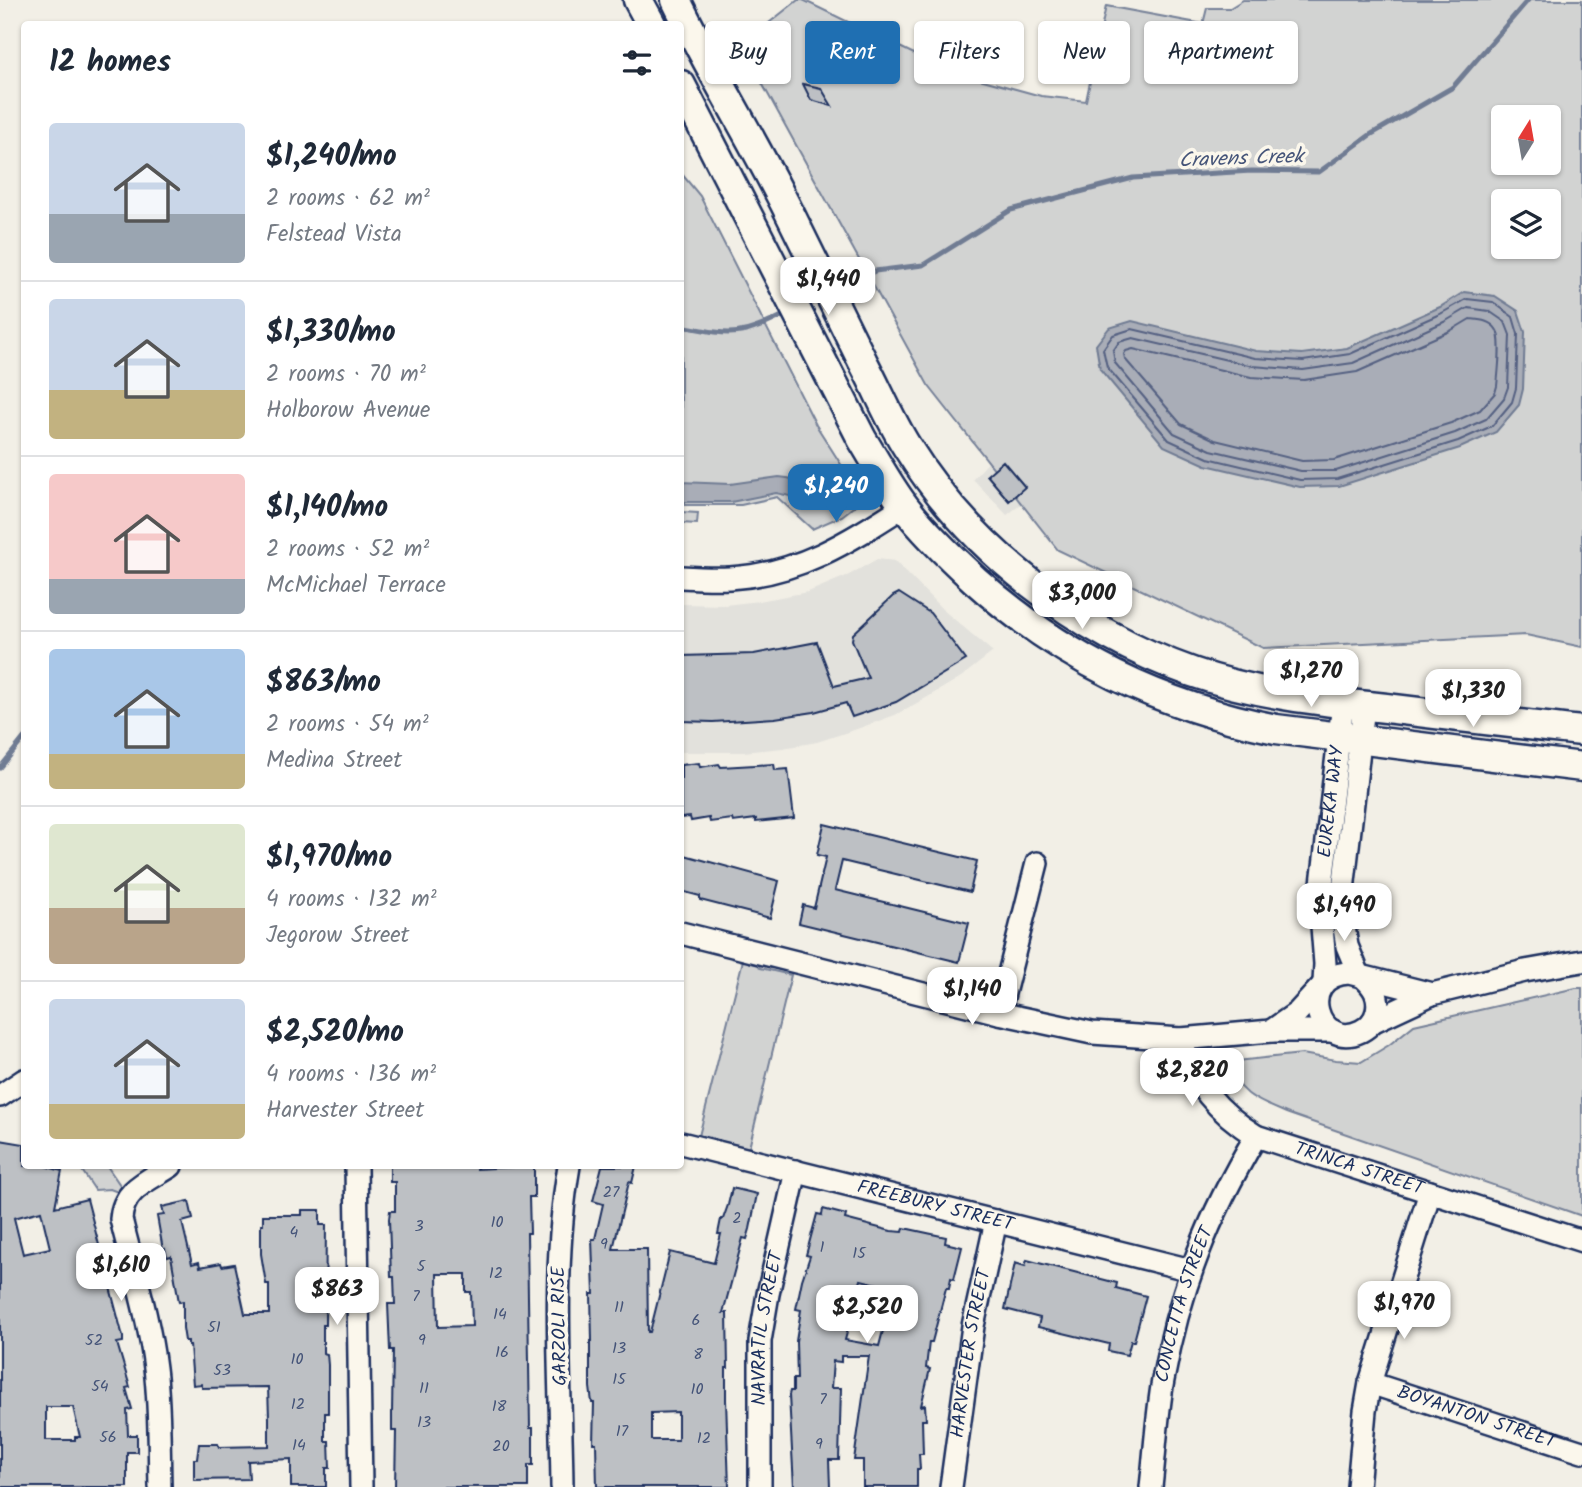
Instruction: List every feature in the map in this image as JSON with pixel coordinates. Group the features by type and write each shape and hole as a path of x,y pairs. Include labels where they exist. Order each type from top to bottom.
{"main road":[{"path":"638,0 649,21"},
{"path":"676,0 703,56 786,205 908,448 934,486 967,524 1040,590 1083,620 1136,649 1191,672 1241,687 1354,704 1582,731"},
{"path":"684,91 862,439 904,506 930,536 997,599 1065,649 1129,684 1176,703 1238,721 1582,767"},
{"path":"904,506 934,486"}],"street":[{"path":"684,577 729,579 791,568 832,551 904,506"},
{"name":"EUREKA WAY","path":"1354,704 1341,908 1347,946 1361,976"},
{"name":"EUREKA WAY","path":"1322,986 1325,964 1320,901 1350,738"},
{"path":"999,1013 1037,863"},
{"path":"684,934 999,1013 1092,1033 1181,1039 1271,1031 1333,1031 1350,1035 1432,993 1525,971 1582,961"},
{"path":"1271,1031 1297,1013 1322,986 1340,974 1361,976 1432,993"},
{"path":"1361,976 1372,985 1378,1003 1372,1022"},
{"path":"1322,986 1316,998 1319,1017 1333,1031"},
{"name":"TRINCA STREET","path":"1181,1039 1196,1076 1212,1101 1233,1121 1256,1136 1582,1241"},
{"path":"0,1096 21,1082"},
{"name":"CONCETTA STREET","path":"1151,1487 1163,1383 1174,1327 1191,1270 1211,1217 1256,1136"},
{"name":"FREEBURY STREET","path":"684,1144 1191,1270"},
{"path":"160,1487 155,1367 121,1219 122,1205 127,1196 167,1169"},
{"path":"356,1169 361,1487"},
{"name":"GARZOLI RISE","path":"562,1487 558,1251 568,1169"},
{"name":"NAVRATIL STREET","path":"760,1487 760,1341 796,1171"},
{"path":"1358,1487 1364,1411 1370,1383 1430,1192"},
{"name":"HARVESTER STREET","path":"951,1487 973,1326 996,1222"},
{"name":"BOYANTON STREET","path":"1370,1383 1582,1452"}],"shaded area":[{"path":"798,0 846,21 805,21 805,84 900,84 900,47 914,54 914,84 998,84 1041,96 1086,101 1090,84 1130,84 1130,21 1103,21 1106,6 1187,21 1144,21 1144,84 1298,84 1298,21 1204,21 1207,8 1230,8 1243,0 1582,0 1582,647 1526,635 1263,648 1058,550 928,385 762,84 791,84 791,21 771,21"},
{"path":"684,177 700,196 816,425 856,488 857,504 842,516 812,529 777,497 741,505 684,505"},
{"path":"1023,424 1066,469 1007,515 973,479"},
{"path":"684,512 698,513 697,524 684,523"},
{"path":"877,559 895,561 942,609 993,652 961,677 895,715 817,742 743,752 684,752 684,604 725,605 759,601 808,592 849,575"},
{"path":"744,956 757,960 760,968 791,975 749,1148 699,1136"},
{"path":"1582,988 1582,1216 1268,1105 1251,1096 1237,1083 1227,1062 1302,1054 1361,1062 1414,1025"},
{"path":"81,1169 109,1169 122,1188 118,1192 110,1189 95,1190"}],"water":[{"path":"1464,292 1495,296 1518,311 1525,332 1523,389 1519,405 1496,432 1460,448 1339,486 1300,487 1206,465 1164,446 1100,369 1096,345 1109,328 1132,321 1256,351 1302,354 1347,348 1440,307"},
{"path":"779,477 795,479 836,499 833,505 776,493 731,502 684,502 684,482 730,484"}],"building":[{"path":"803,84 821,88 832,106 811,100"},
{"path":"1003,461 1025,487 1009,501 987,475"},
{"path":"899,593 930,613 966,660 896,702 852,717 846,703 814,712 775,718 684,721 684,656 754,654 817,642 834,686 868,678 852,640 853,634"},
{"path":"699,763 700,767 719,764 721,767 774,764 775,770 788,769 794,818 756,822 756,819 733,822 732,819 710,822 709,818 691,821 690,817 684,818 684,765"},
{"path":"824,824 977,861 970,892 842,861 835,890 969,923 959,962 799,923 803,905 814,908 826,857 817,855"},
{"path":"684,855 779,881 770,918 700,900 700,896 684,892"},
{"path":"0,1140 21,1144 21,1169 62,1171 55,1207 87,1199 123,1337 123,1342 117,1343 130,1387 126,1388 132,1409 127,1410 128,1435 137,1435 137,1452 127,1452 127,1487 0,1487","holes":["41,1211 50,1248 23,1254 14,1218","46,1407 73,1407 80,1437 75,1437 75,1440 46,1440"]},
{"path":"390,1169 534,1169 534,1197 529,1197 530,1233 527,1233 530,1428 533,1428 533,1465 528,1465 528,1487 395,1487 396,1431 392,1431 393,1350 390,1350 388,1304 395,1304 389,1219 390,1211 395,1211 395,1182 390,1182","holes":["437,1274 466,1274 466,1292 471,1292 472,1326 438,1327"]},
{"path":"601,1169 635,1169 632,1183 629,1182 613,1249 647,1249 650,1332 670,1252 714,1263 721,1234 718,1234 721,1219 732,1188 757,1194 750,1229 747,1239 743,1238 723,1313 727,1313 729,1487 597,1487 596,1443 593,1443 594,1403 590,1387 591,1294 594,1294 592,1239 595,1239 603,1204 593,1201","holes":["678,1412 678,1440 651,1440 651,1413"]},
{"path":"189,1201 193,1219 182,1222 192,1264 199,1262 200,1267 221,1263 222,1266 234,1264 245,1314 269,1314 269,1284 266,1284 261,1254 263,1215 302,1215 302,1210 320,1210 320,1225 326,1225 323,1353 327,1354 328,1365 325,1441 329,1441 330,1468 326,1468 326,1487 291,1487 291,1459 248,1461 249,1479 194,1480 194,1459 197,1459 199,1444 218,1444 219,1447 269,1446 269,1418 268,1387 202,1388 202,1384 193,1385 190,1345 185,1341 183,1328 183,1301 179,1302 171,1256 167,1257 165,1249 163,1250 157,1216 164,1215 162,1207"},
{"path":"823,1209 846,1215 845,1219 891,1231 903,1232 904,1228 946,1237 945,1243 962,1247 954,1279 951,1278 949,1288 946,1288 932,1342 929,1342 926,1368 930,1369 921,1406 925,1405 926,1420 922,1420 923,1454 919,1454 917,1487 863,1487 863,1460 854,1460 869,1356 841,1356 841,1362 833,1361 831,1388 841,1388 839,1460 829,1460 830,1487 794,1487 789,1395 790,1391 793,1391 793,1379 797,1379 796,1341 801,1310 796,1309 810,1256 806,1255 817,1214 822,1215","holes":["861,1280 894,1288 879,1346 845,1340"]},
{"path":"1027,1260 1117,1283 1116,1288 1146,1296 1134,1341 1131,1341 1127,1355 1108,1351 1109,1344 1038,1327 1040,1318 1005,1309 1015,1263 1025,1266"}],"waterway":[{"name":"Cravens Creek","path":"837,288 875,271 923,265 1011,210 1133,178 1252,171 1319,172 1370,135 1453,87 1528,0"},
{"path":"803,305 822,295"},
{"path":"684,327 736,333 758,327 788,313"},
{"path":"0,768 21,742"}]}
